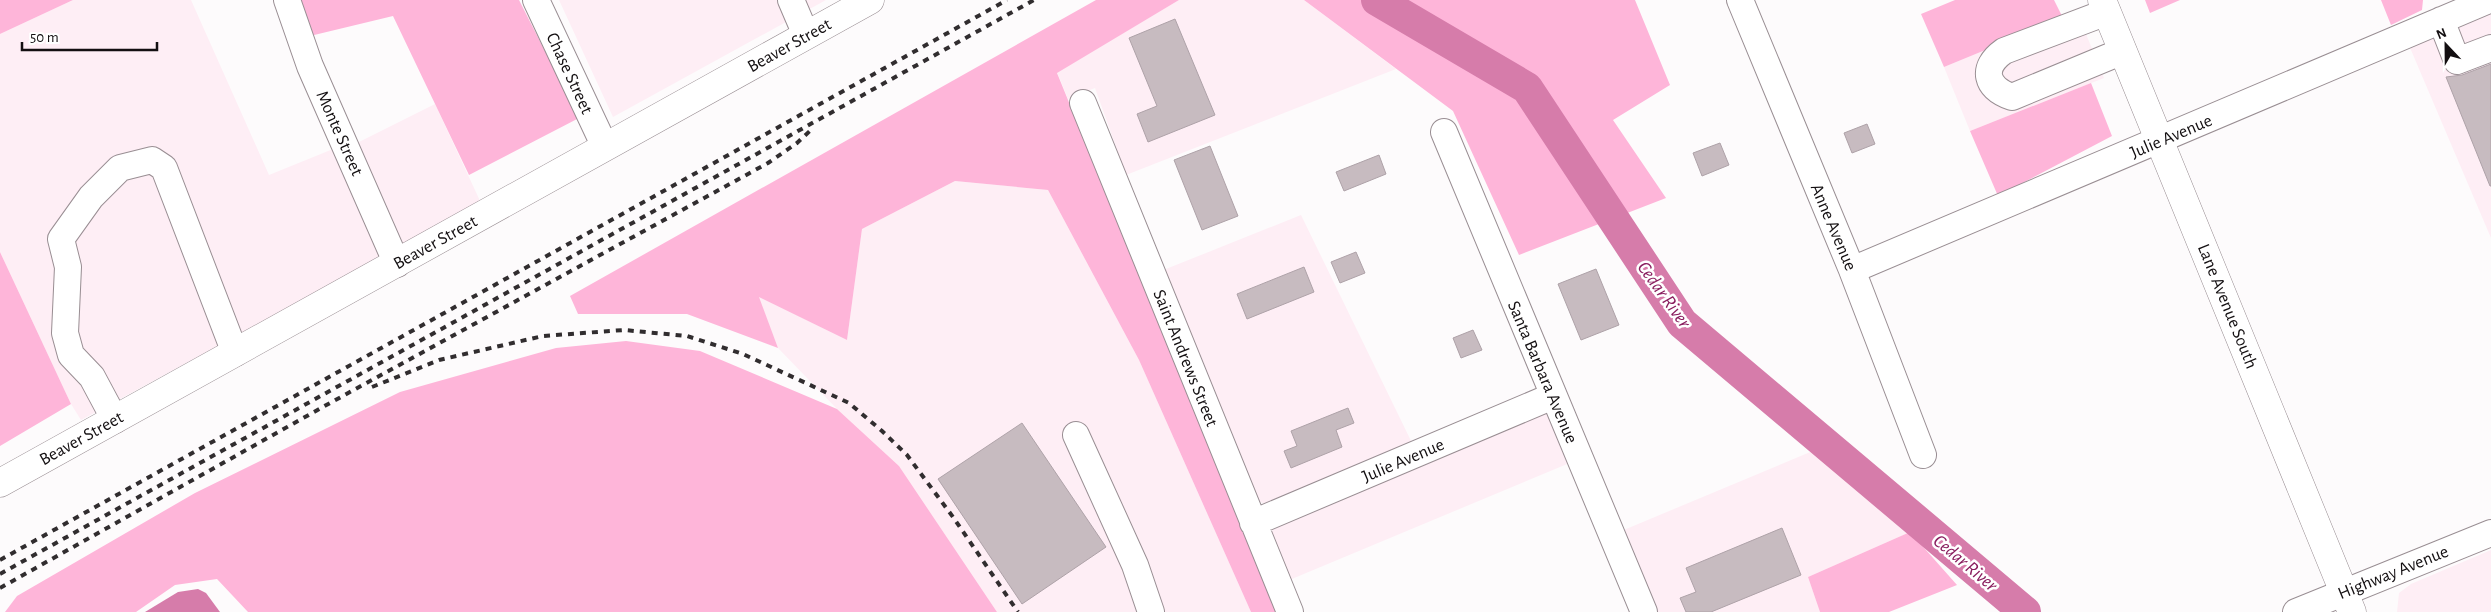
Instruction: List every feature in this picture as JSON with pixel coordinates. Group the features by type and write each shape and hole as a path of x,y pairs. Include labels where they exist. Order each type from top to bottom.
{"main road":[{"name":"Beaver Street","path":"0,483 398,264 870,0"},
{"name":"Lane Avenue South","path":"2105,6 2347,602"}],"street":[{"name":"Monte Street","path":"287,0 310,66 398,264"},
{"name":"Chase Street","path":"536,0 605,147"},
{"path":"791,0 806,35"},
{"name":"Anne Avenue","path":"1740,0 1852,270 1923,455"},
{"name":"Julie Avenue","path":"1852,270 2489,0"},
{"path":"2105,6 2004,51 1992,59 1988,71 1992,84 2000,92 2012,96 2123,50"},
{"path":"2441,20 2457,61 2491,48"},
{"name":"Saint Andrews Street","path":"1083,104 1290,612"},
{"name":"Santa Barbara Avenue","path":"1444,132 1644,612"},
{"path":"115,420 92,377 71,355 65,333 68,266 61,239 91,197 120,168 152,160 164,168 236,353"},
{"name":"Julie Avenue","path":"1253,523 1553,396"},
{"path":"1076,435 1135,565 1151,612"},
{"name":"Highway Avenue","path":"2296,612 2347,602 2491,533"}],"shaded area":[{"path":"0,0 73,0 0,34"},
{"path":"73,0 191,0 269,175 338,147 383,244 380,258 81,420 71,404 0,252 0,34"},
{"path":"290,0 519,0 579,118 469,175 393,16 310,36"},
{"path":"559,0 826,0 613,117"},
{"path":"1096,0 1179,0 1057,73 1277,612 1251,612 1139,360 1048,190 955,181 862,229 847,340 759,297 778,348 687,314 578,314 570,296"},
{"path":"1179,0 1304,0 1396,69 1126,175 1095,88 1068,99 1057,72"},
{"path":"1304,0 1635,0 1670,85 1613,120 1666,198 1519,255 1453,111"},
{"path":"1955,0 2054,0 2063,18 1944,67 1921,14"},
{"path":"2145,0 2180,0 2150,13"},
{"path":"2381,0 2423,0 2422,10 2391,25"},
{"path":"2491,10 2491,238 2408,43"},
{"path":"2077,12 2104,78 1970,131 1944,67"},
{"path":"2091,83 2112,136 1998,196 1970,131"},
{"path":"435,104 481,203 400,247 355,144"},
{"path":"955,181 1048,190 1139,360 1251,612 997,612 899,466 837,409 778,348 758,296 847,340 862,229"},
{"path":"1301,215 1414,447 1270,506 1253,499 1161,271"},
{"path":"0,252 71,404 0,446"},
{"path":"626,341 700,351 837,409 899,466 997,612 248,612 217,579 175,585 136,612 5,612 17,596 195,493 400,392 556,348"},
{"path":"1535,411 1551,413 1572,462 1287,581 1270,540 1273,529 1281,519"},
{"path":"1815,450 1910,532 1808,577 1820,612 1652,612 1619,532"},
{"path":"1910,532 1957,585 1889,612 1820,612 1808,577"},
{"path":"2491,550 2491,612 2397,612 2399,593 2411,584"},
{"path":"198,589 206,593 220,612 145,612 178,592"}],"building":[{"path":"1175,19 1215,115 1148,142 1137,114 1157,106 1129,38"},
{"path":"2491,64 2490,186 2446,77 2462,75"},
{"path":"1867,124 1875,144 1852,153 1844,133"},
{"path":"1720,143 1729,165 1702,176 1693,153"},
{"path":"1210,146 1238,216 1202,230 1174,160"},
{"path":"1379,155 1386,174 1344,191 1336,172"},
{"path":"1356,252 1365,273 1340,283 1331,262"},
{"path":"1304,267 1314,292 1247,319 1237,294"},
{"path":"1596,269 1619,325 1581,340 1558,284"},
{"path":"1473,330 1482,350 1461,358 1453,338"},
{"path":"1348,408 1354,423 1336,430 1342,447 1291,468 1284,451 1297,446 1291,431"},
{"path":"1022,423 1106,547 1022,604 938,479"},
{"path":"1782,528 1801,575 1711,612 1686,612 1680,598 1696,592 1686,568"}],"waterway":[{"name":"Cedar River","path":"1377,0 1527,88 1682,323 2025,612"}],"railway":[{"path":"0,560 1007,0"},
{"path":"0,574 1034,0"},
{"path":"0,588 330,403 768,163 797,143 813,128"},
{"path":"372,387 439,360 543,336 624,330 687,336 743,354 849,403 882,431 907,455 953,517 1018,612"}]}
